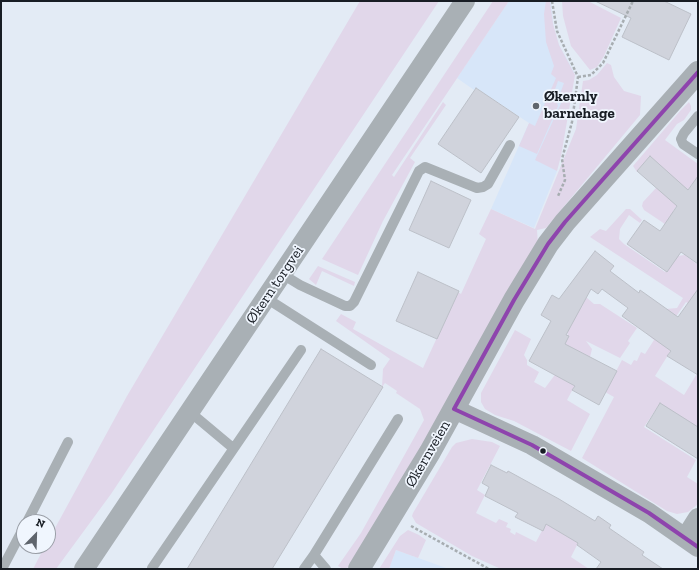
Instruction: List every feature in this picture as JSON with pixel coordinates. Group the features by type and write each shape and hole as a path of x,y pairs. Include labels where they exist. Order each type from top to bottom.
{"street":[{"name":"Økern torgvei","path":"84,569 465,1"},
{"name":"Økernveien","path":"359,569 393,515 514,300 548,244 565,222 694,82"},
{"path":"454,409 532,445 649,513 692,542 698,518"}],"lane":[{"path":"698,116 681,139 683,144 698,154"},
{"path":"282,274 300,285 345,306 350,306 354,302 419,171 425,167 477,188 483,187 488,184 510,145"},
{"path":"266,298 371,365"},
{"path":"152,568 301,350"},
{"path":"190,412 234,448"},
{"path":"304,569 398,419"},
{"path":"31,514 68,442"},
{"path":"2,569 16,542"},
{"path":"314,554 326,569"}],"path":[{"path":"552,1 557,31 578,77 572,122 562,159 565,180 555,202"},
{"path":"578,77 591,75 603,63 633,1"},
{"path":"393,515 489,569"}],"shaded area":[{"path":"360,1 439,1 111,494 56,569 33,569 41,554 56,554 56,526 127,396"},
{"path":"493,1 509,1 392,175 394,177 443,102 446,105 410,158 415,162 383,221 358,275 322,259"},
{"name":"Økernly barnehage","path":"509,1 551,1 554,32 559,45 574,72 557,171 534,228 491,209 529,123 476,88 474,90 457,78"},
{"path":"546,1 550,1 553,24 559,45 575,75 557,171 535,160 563,99 560,94 564,83 558,81 554,92 558,106 537,154 519,146 529,123 535,126 556,78 551,74 554,66 546,42 544,14"},
{"path":"562,1 588,1 621,18 604,56 597,67 590,70 571,46 563,16"},
{"path":"607,63 611,65 614,77 624,91 641,96 640,115 546,228 537,230 538,245 408,472 350,567 343,569 338,566 361,533 424,420 420,409 396,393 397,391 385,383 382,387 383,369 390,359 336,321 341,314 356,322 353,329 423,368 458,292 461,294 486,239 479,234 491,209 535,229 576,129 583,81 589,80 597,75"},
{"path":"689,102 691,110 684,120 677,124 665,140 698,164 698,188 692,184 673,211 685,220 683,238 644,210 642,206 643,202 669,174 650,157 637,172 633,166"},
{"path":"626,209 630,209 642,220 640,223 629,215 620,229 619,239 624,244 665,272 677,256 685,255 698,265 698,310 686,302 675,318 678,339 655,376 684,395 698,372 698,429 659,405 644,427 696,460 687,477 698,484 698,504 688,512 677,514 667,511 582,458 614,397 605,392 622,360 631,365 634,360 637,361 641,352 645,354 654,340 647,334 666,309 677,308 683,298 590,237 600,229 606,231"},
{"path":"318,266 355,282 354,286 322,271 316,285 309,279"},
{"path":"586,297 594,304 600,304 637,328 628,341 630,343 620,358 586,341 592,349 590,357 567,400 590,414 571,451 514,421 495,415 485,409 481,402 481,393 515,330 531,339 524,355 527,360 527,365 539,372 534,382 545,388 554,376 566,353 561,351 568,337 567,330"},
{"path":"472,439 492,442 500,446 477,490 485,495 476,513 496,523 499,519 508,523 506,527 511,529 510,532 515,535 516,532 536,542 546,523 579,541 571,557 589,569 501,569 472,556 416,523 412,516 413,513 452,447 456,443"},
{"path":"408,530 426,540 418,558 396,550 389,569 379,569 400,536"},
{"path":"396,550 449,569 389,569"}],"building":[{"path":"595,1 664,1 691,14 669,60 622,37 631,18"},
{"path":"476,88 519,117 481,173 438,144"},
{"path":"650,156 688,190 698,176 698,264 681,252 667,272 627,244 644,220 660,231 677,206 637,171"},
{"path":"431,181 471,200 449,248 409,230"},
{"path":"595,251 614,266 610,271 639,293 640,290 678,317 698,289 698,375 667,356 671,351 622,316 628,308 602,289 598,294 591,289 566,335 569,336 565,344 617,371 599,405 572,390 575,386 529,361 551,321 541,315 552,295 559,299"},
{"path":"418,272 459,291 437,339 396,321"},
{"path":"321,349 383,387 272,569 187,569"},
{"path":"660,403 698,427 698,459 646,426"},
{"path":"491,465 507,473 508,471 595,521 598,516 611,525 609,528 644,552 642,555 663,569 596,569 601,562 577,545 578,543 546,524 543,531 515,517 518,513 485,496 489,487 482,483"}],"transit line":[{"path":"698,72 565,222 548,244 514,300 454,409 532,445 649,513 698,547"}],"place":[{"name":"Økernly barnehage","path":"536,106"}]}
